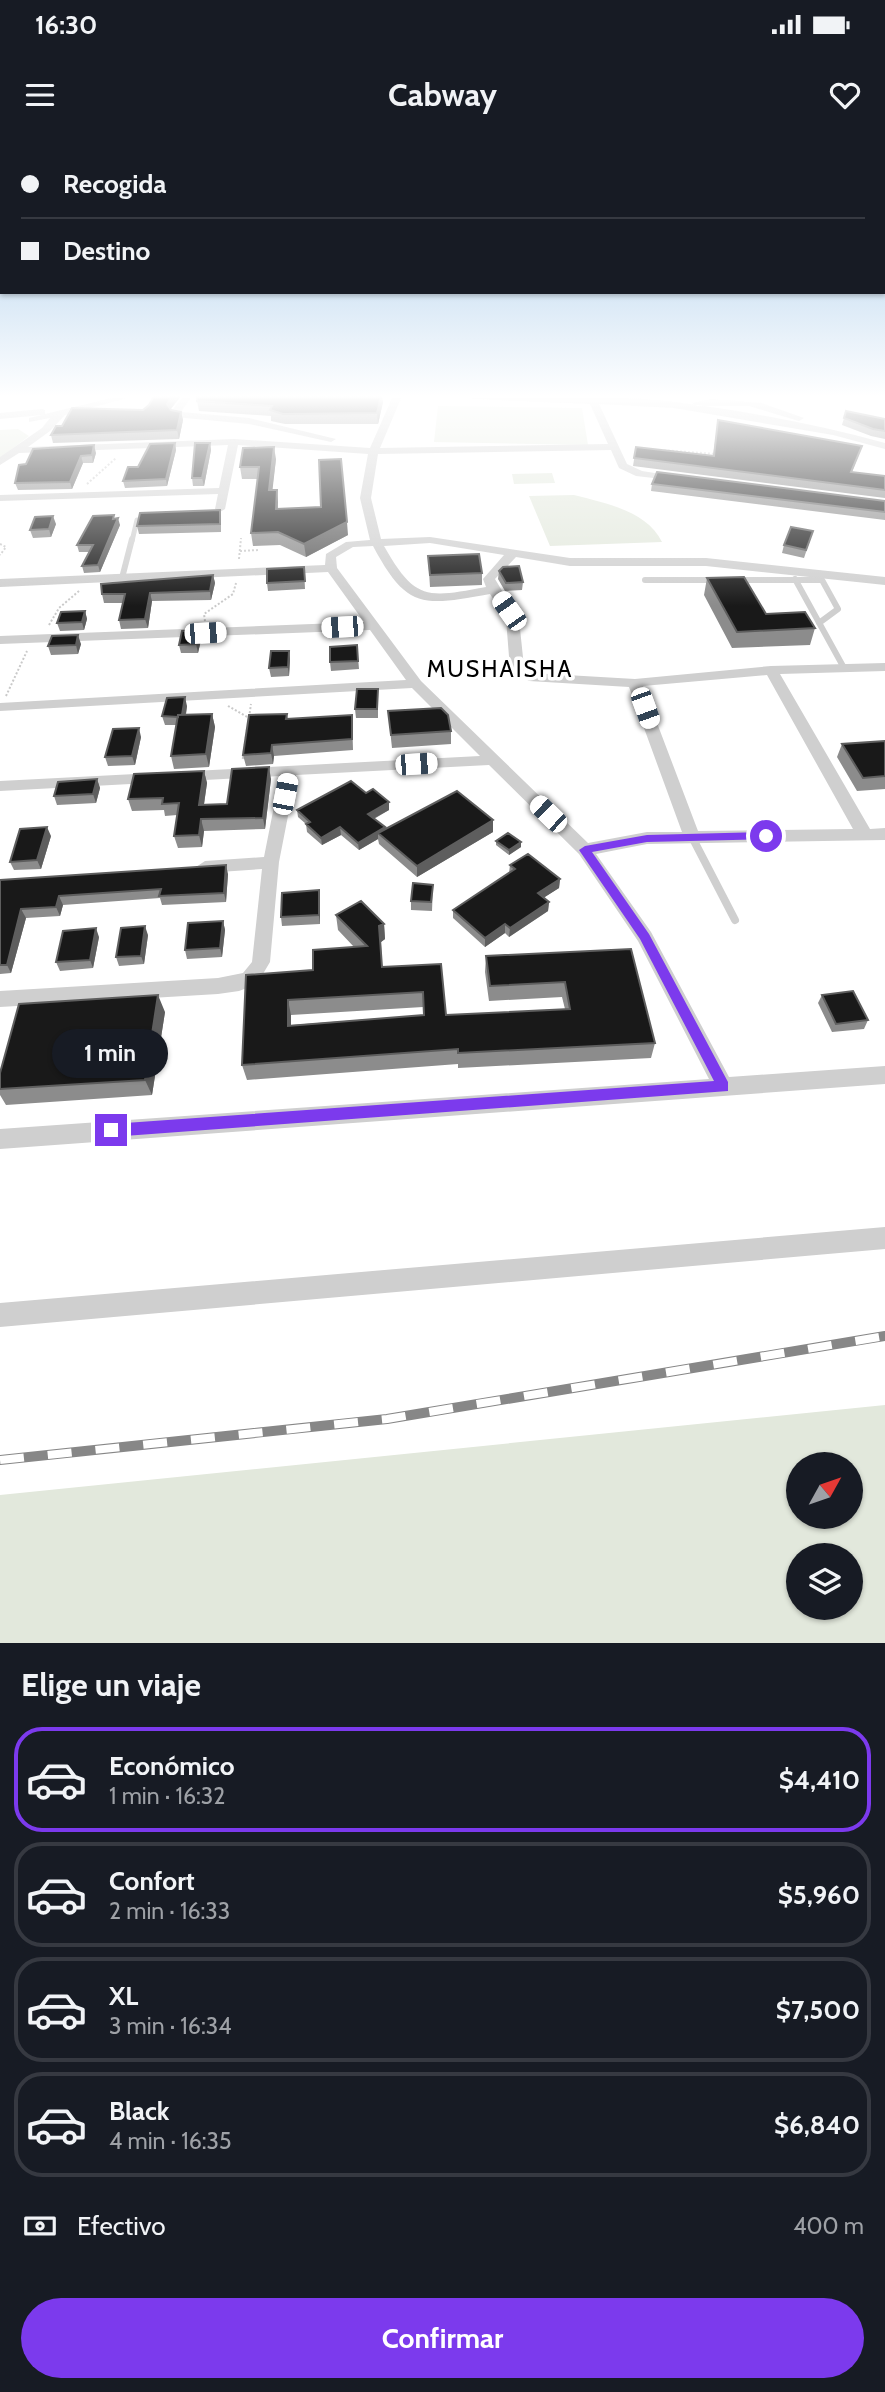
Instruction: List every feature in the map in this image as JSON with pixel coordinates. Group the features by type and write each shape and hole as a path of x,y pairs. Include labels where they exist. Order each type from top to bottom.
{"street":[{"path":"220,509 229,466"},
{"path":"368,466 364,477 364,496 375,542 404,587 414,594 430,596 492,590"},
{"path":"623,466 629,471 694,481"},
{"path":"0,498 224,491"},
{"path":"723,1086 645,937 585,850 416,684 370,626 331,568 330,556 338,549 375,542 458,542 570,562 706,562 885,581"},
{"path":"513,553 490,577 492,590 509,611 520,673 535,678 635,682 771,670 885,667"},
{"path":"0,583 331,568"},
{"path":"0,640 370,626"},
{"path":"771,670 865,835"},
{"path":"635,682 692,836"},
{"path":"0,707 416,684"},
{"path":"0,786 492,760"},
{"path":"0,999 218,986 251,980 258,972 261,962 271,862 289,772"},
{"path":"585,850 647,838 885,834"},
{"path":"190,868 271,862"},
{"path":"0,1139 885,1075"},
{"path":"0,1315 885,1238"}],"lane":[{"path":"122,578 137,520"},
{"path":"795,579 844,668"},
{"path":"645,580 822,580 838,609 818,622"},
{"path":"692,836 735,920"}],"path":[{"path":"74,495 107,466"},
{"path":"205,633 205,614 233,594 241,538"},
{"path":"0,544 6,547 0,555"},
{"path":"240,551 259,550"},
{"path":"232,694 228,706 250,718"},
{"path":"241,773 250,718 248,694"}],"shaded area":[{"path":"552,473 555,483 514,484 512,474"},
{"path":"574,495 612,505 636,516 655,531 662,542 550,546 529,496"},
{"path":"885,1405 885,1643 0,1643 0,1495"}],"building":[{"path":"19,466 77,466 70,482 15,483"},
{"path":"169,466 166,479 123,481 128,467"},
{"path":"193,466 205,466 202,478 192,478"},
{"path":"272,466 269,490 277,490 276,509 321,507 319,466 342,466 347,522 304,544 278,532 251,533 259,467 240,467"},
{"path":"698,466 853,466 851,472 885,476 885,490"},
{"path":"657,472 885,501 885,512 652,484"},
{"path":"220,510 220,524 137,526 140,513"},
{"path":"114,515 113,519 118,518 98,565 82,566 93,545 77,545 93,516"},
{"path":"53,516 49,529 30,530 35,517"},
{"path":"791,527 813,531 806,550 784,545"},
{"path":"479,554 482,573 430,575 428,556"},
{"path":"519,566 523,582 506,583 499,571 503,567"},
{"path":"304,567 305,581 267,583 267,569"},
{"path":"213,575 210,591 150,593 145,619 119,620 125,594 102,594 101,584"},
{"path":"744,577 766,614 805,612 815,628 737,632 707,578"},
{"path":"85,611 82,622 57,623 61,612"},
{"path":"182,631 199,631 196,644 179,645"},
{"path":"78,635 76,645 48,646 52,636"},
{"path":"357,645 358,661 330,662 330,647"},
{"path":"271,651 289,651 288,667 269,668"},
{"path":"357,689 378,689 377,709 355,709"},
{"path":"185,697 182,715 162,716 167,698"},
{"path":"441,708 448,715 451,731 391,735 388,711"},
{"path":"212,714 206,754 171,756 178,715"},
{"path":"287,714 286,719 352,715 352,739 272,745 271,753 243,755 249,715"},
{"path":"139,728 132,756 105,757 113,729"},
{"path":"885,741 885,776 863,778 842,744"},
{"path":"269,767 263,818 201,819 199,835 174,836 179,803 162,804 163,798 128,799 134,774 204,771 199,805 227,804 232,769"},
{"path":"97,779 93,794 54,796 58,782"},
{"path":"351,781 366,793 373,789 389,802 368,814 385,827 358,843 340,827 321,838 306,824 310,822 297,810"},
{"path":"457,791 493,820 417,866 378,833"},
{"path":"47,827 37,860 10,862 20,829"},
{"path":"508,833 521,842 509,850 496,841"},
{"path":"528,854 560,879 538,893 549,902 510,928 505,924 485,938 453,910 515,869 510,865"},
{"path":"226,865 224,893 159,896 161,889 59,896 56,907 21,909 7,965 0,965 0,880"},
{"path":"413,883 433,885 431,902 411,901"},
{"path":"319,890 319,915 281,917 282,893"},
{"path":"361,901 384,924 379,926 382,967 441,964 446,1015 570,1009 565,982 490,986 486,956 631,949 655,1043 458,1053 458,1049 242,1065 246,975 313,970 313,950 367,946 336,915","holes":["423,992 424,1015 288,1026 288,1000"]},
{"path":"223,921 220,948 185,950 188,923"},
{"path":"145,926 141,956 116,957 121,928"},
{"path":"96,928 90,960 56,962 63,931"},
{"path":"853,991 868,1020 836,1024 822,995"},
{"path":"158,995 145,1080 0,1089 0,1073 19,1004"}],"railway":[{"path":"0,1460 387,1419 885,1336"}],"district":[{"name":"MUSHAISHA","path":"500,669"}],"route":[{"path":"111,1130 723,1086 645,937 585,850 647,838 766,836"}]}
